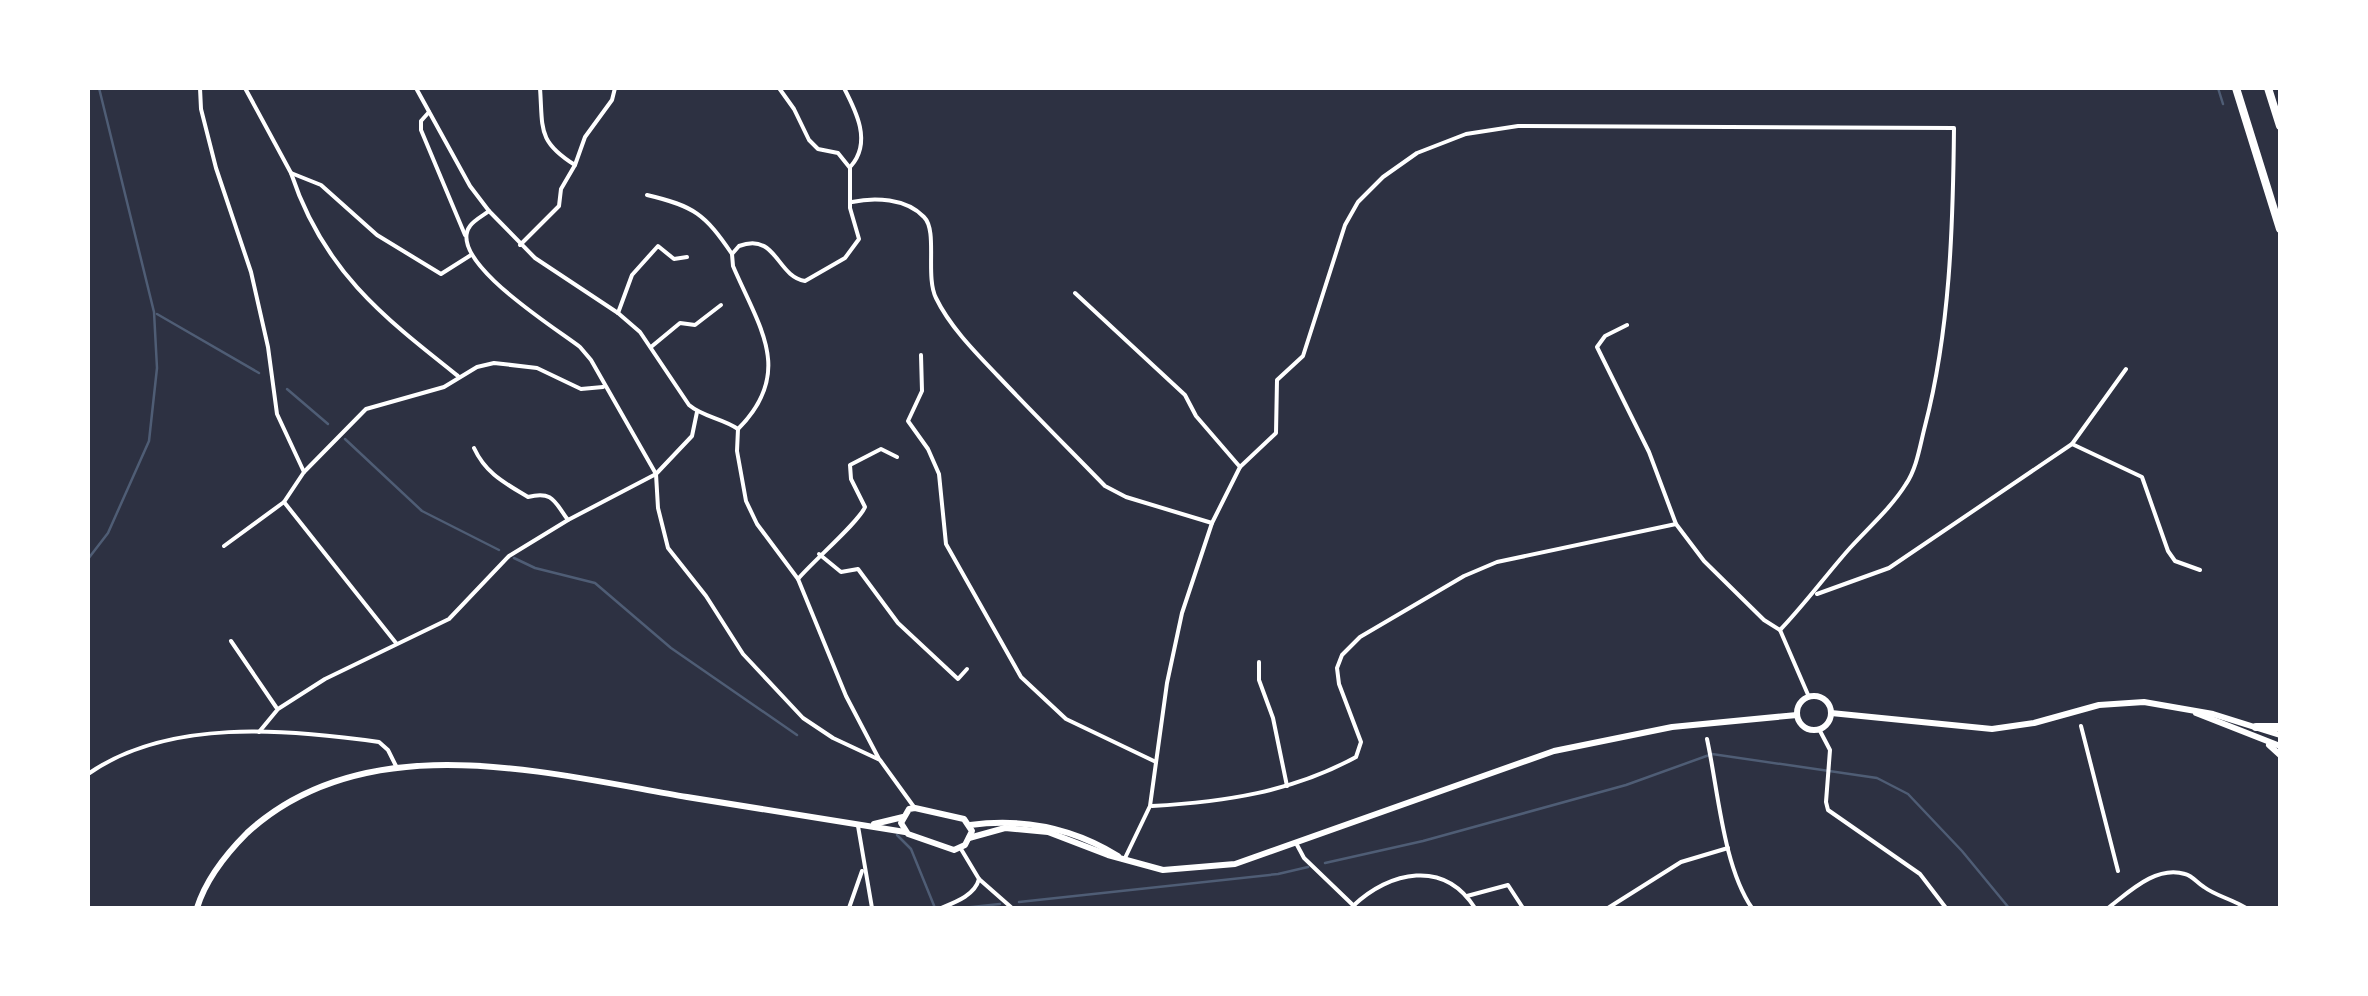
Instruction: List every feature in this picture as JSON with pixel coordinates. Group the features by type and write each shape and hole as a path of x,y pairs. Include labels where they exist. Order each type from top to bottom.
{"highway":[{"path":"2236,88 2280,230"},
{"path":"2268,88 2280,126"},
{"path":"2256,727 2280,727"}],"main road":[{"path":"1810,697 1823,699 1831,714 1829,722 1819,730 1803,726 1797,715 1800,703 1810,697"},
{"path":"1831,714 1992,729 2130,702 2185,709 2280,735"},
{"path":"2185,709 2280,746"},
{"path":"969,838 1005,828 1048,832 1163,870 1235,864 1554,751 1672,727 1797,715"},
{"path":"2260,739 2280,756"},
{"path":"197,908 224,858 271,813 329,784 397,767 494,768 588,780 905,832 954,850 961,849 969,838 970,824"},
{"path":"905,832 902,817 915,808 955,816 970,824 1002,820 1045,825 1105,848 1124,860"},
{"path":"868,826 902,817"}],"street":[{"path":"200,88 216,168 251,272 268,347 277,414 304,472"},
{"path":"245,88 291,173 300,202 358,292 458,376"},
{"path":"416,88 470,186 520,245 640,332 680,396 698,412 723,419 738,429"},
{"path":"540,88 544,138 556,153 575,165"},
{"path":"520,245 559,206 560,189 575,165 585,137 612,100 615,88"},
{"path":"732,254 739,246 761,244 796,279 816,277 844,258 859,238 850,208 850,168 838,154 818,149 809,140 779,88"},
{"path":"844,88 860,120 857,160 850,168"},
{"path":"429,112 420,130 471,256 488,277 580,347 656,474 658,508 668,548 756,670 803,718 833,738 880,760"},
{"path":"1124,860 1150,806 1167,683 1182,613 1212,523 1240,467 1276,433 1278,380 1303,356 1345,225 1358,202 1383,177 1418,154 1466,134 1518,126 1954,128 1953,234 1932,398 1916,463 1908,482 1780,630"},
{"path":"291,173 320,185 377,235 441,274 471,256"},
{"path":"647,195 686,204 713,227 732,254 733,266 764,334 768,362 765,394 738,429 737,450 746,501 757,524 798,579 846,696 880,760 915,808"},
{"path":"852,202 877,198 918,212 926,219 930,228 929,271 934,296 976,352 1105,486 1126,497 1212,523"},
{"path":"466,239 470,226 490,211"},
{"path":"618,313 632,275 658,246 674,259 687,257"},
{"path":"1075,293 1185,395 1196,416 1240,467"},
{"path":"651,347 680,324 695,325 721,305"},
{"path":"1627,325 1604,336 1597,348 1649,452 1676,524 1704,562 1764,620 1780,630 1810,697"},
{"path":"921,355 922,391 908,421 928,449 939,474 946,544 1012,662 1032,690 1066,718 1156,762"},
{"path":"224,546 284,502 304,472 366,409 444,386 477,366 494,364 537,368 581,389 605,386"},
{"path":"1814,595 1889,568 2072,444 2126,369"},
{"path":"259,732 278,709 324,679 449,619 509,556 656,474 692,436 698,412"},
{"path":"2072,444 2142,477 2168,551 2175,562 2200,570"},
{"path":"474,448 488,471 528,497 551,497 568,520"},
{"path":"798,579 860,519 865,507 850,478 850,465 881,449 896,457"},
{"path":"284,502 396,643"},
{"path":"1150,806 1218,802 1286,786 1349,761 1360,750 1361,742 1337,676 1342,655 1360,638 1464,576 1496,562 1676,524"},
{"path":"820,554 836,570 858,570 898,623 958,679 967,669"},
{"path":"231,641 278,709"},
{"path":"1259,662 1259,680 1273,718 1286,786"},
{"path":"2080,726 2118,871"},
{"path":"1819,730 1830,750 1828,810 1920,874 1946,908"},
{"path":"88,774 132,750 199,733 259,732 379,742 397,767"},
{"path":"1707,739 1729,848 1752,908"},
{"path":"858,826 872,908"},
{"path":"1296,842 1304,858 1355,907 1380,884 1406,876 1449,882 1475,908"},
{"path":"1608,908 1681,862 1729,848"},
{"path":"961,849 979,879 1012,908"},
{"path":"849,908 863,866"},
{"path":"2108,908 2140,883 2174,872 2187,874 2204,888 2246,908"},
{"path":"941,908 970,894 979,879"},
{"path":"1467,896 1508,885 1524,908"}],"waterway":[{"path":"88,559 108,533 149,441 157,368 154,312 99,88"},
{"path":"2218,88 2223,104"},
{"path":"157,314 259,373"},
{"path":"287,389 328,424"},
{"path":"345,439 422,511 499,550"},
{"path":"514,558 535,568 595,583 671,648 797,735"},
{"path":"1325,863 1423,841 1626,785 1712,754 1877,778 1908,794 2009,908"},
{"path":"897,835 911,849 935,908"},
{"path":"1019,902 1278,874 1308,867"},
{"path":"962,908 1000,904"}]}
